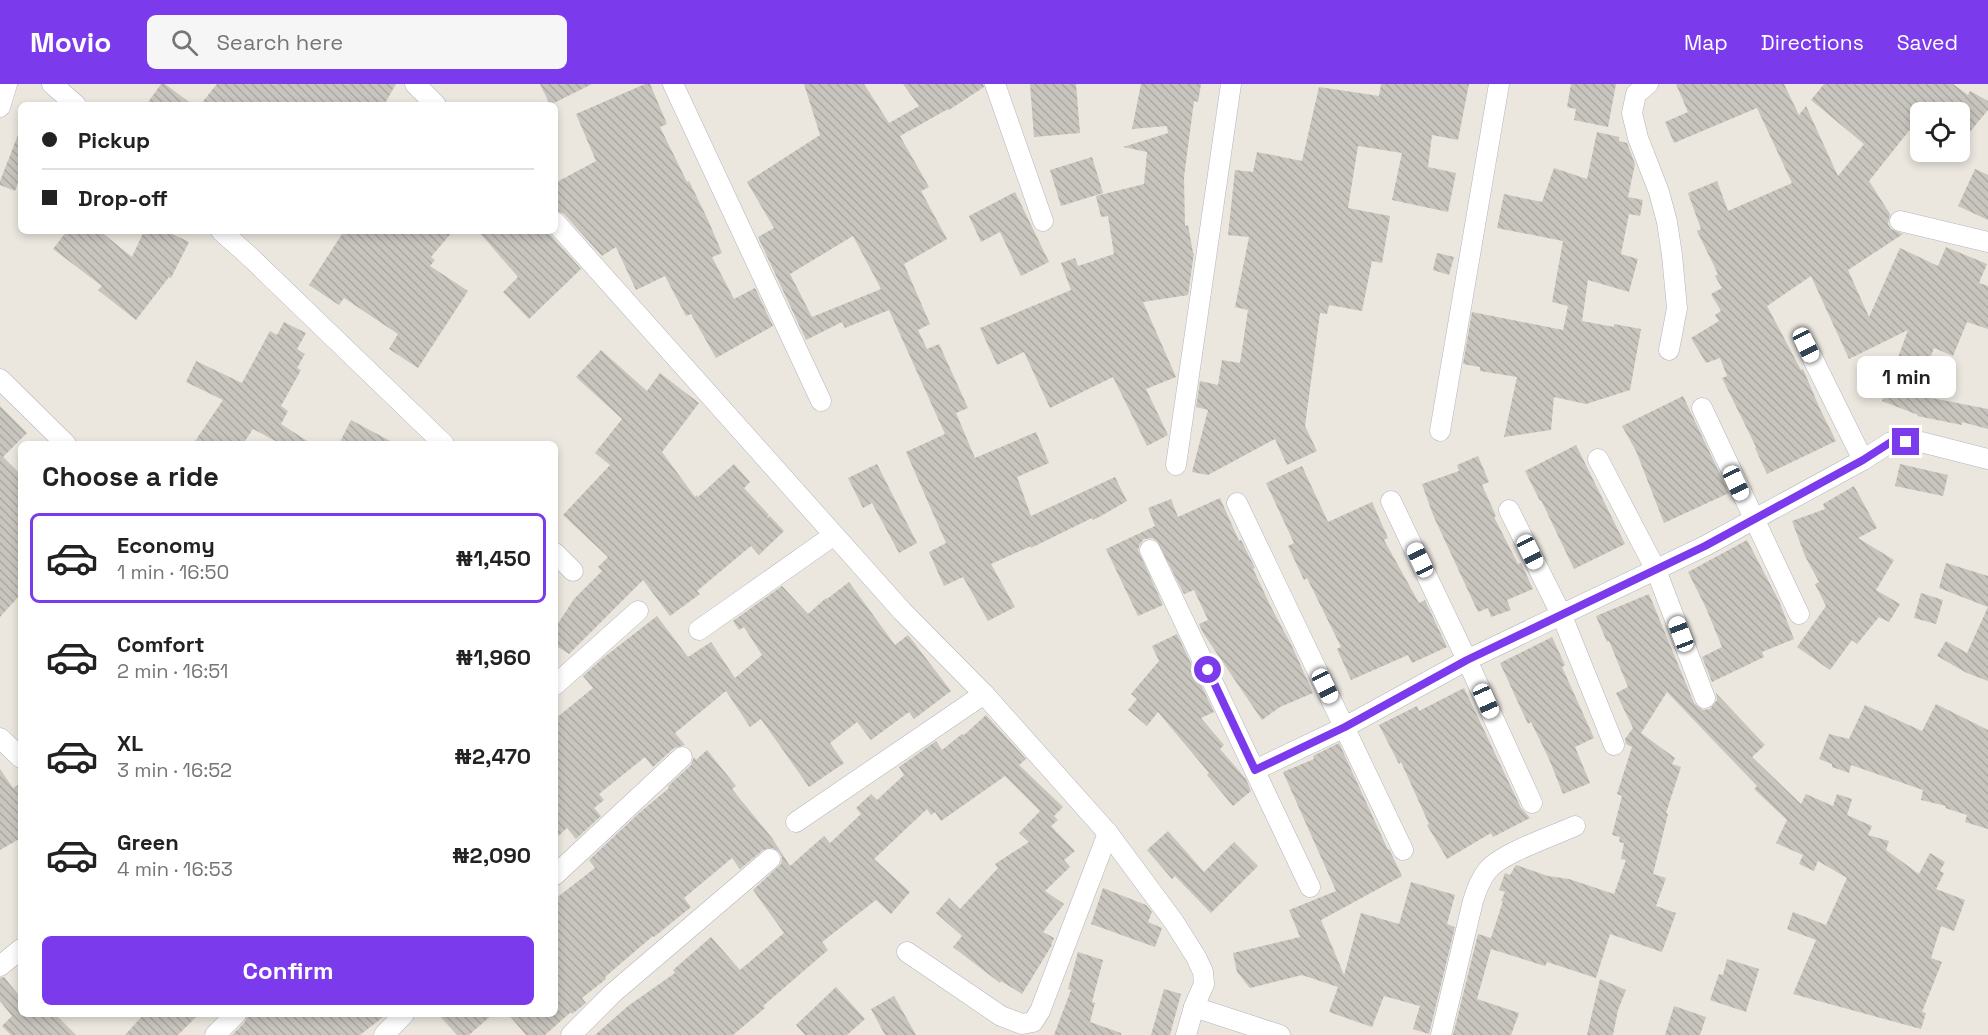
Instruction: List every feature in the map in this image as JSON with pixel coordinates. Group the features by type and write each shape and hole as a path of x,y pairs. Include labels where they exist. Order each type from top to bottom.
{"street":[{"path":"0,107 7,84"},
{"path":"52,84 73,102"},
{"path":"415,84 433,102"},
{"path":"674,84 820,401"},
{"path":"995,84 1043,221"},
{"path":"1176,465 1231,84"},
{"path":"1440,431 1499,84"},
{"path":"1648,84 1636,94 1632,113 1638,138 1659,192 1667,222 1677,308 1669,350"},
{"path":"1900,221 1988,242"},
{"path":"558,225 902,611 984,694 1108,833 1174,922 1203,972 1204,984 1186,1035"},
{"path":"224,234 441,441"},
{"path":"1806,345 1863,460"},
{"path":"0,379 63,441"},
{"path":"1701,408 1799,614"},
{"path":"1255,770 1345,727 1467,660 1656,570 1753,520 1863,460 1891,442 1921,442 1988,459"},
{"path":"1598,459 1656,570 1705,698"},
{"path":"1391,501 1532,803"},
{"path":"1237,503 1403,850"},
{"path":"1509,510 1562,616 1614,745"},
{"path":"699,630 834,535"},
{"path":"1150,550 1310,887"},
{"path":"558,557 573,571"},
{"path":"558,682 638,611"},
{"path":"796,822 984,694"},
{"path":"0,738 18,755"},
{"path":"558,871 682,757"},
{"path":"1441,1035 1473,901 1477,888 1488,870 1510,855 1575,826"},
{"path":"908,952 1001,1016 1022,1024 1033,1022 1040,1011 1108,833"},
{"path":"572,1035 613,993 770,859"},
{"path":"0,966 18,951"},
{"path":"1194,1007 1280,1035"},
{"path":"215,1035 233,1017"}],"building":[{"path":"161,84 165,84 189,102 148,102"},
{"path":"217,84 396,84 386,102 202,102"},
{"path":"540,84 592,84 556,102 549,102"},
{"path":"645,84 650,84 667,124 660,127 687,182 689,181 722,253 712,257 734,299 755,288 773,326 716,358 691,314 686,316 665,276 636,290 616,247 602,256 564,214 558,211 558,181 596,161 576,114"},
{"path":"804,84 864,84 889,123 919,106 903,84 983,84 984,87 949,110 900,136 929,187 921,191 947,239 904,264 930,324 918,330 927,349 939,344 968,408 956,413 975,458 1036,432 1049,463 1017,477 1031,516 1115,477 1127,501 1093,520 1092,518 1031,548 1031,546 991,564 1015,607 988,621 963,577 944,586 929,552 946,543 906,452 945,434 889,310 845,328 842,322 806,340 758,237 774,228 747,182 820,135","holes":["853,236 881,289 812,317 790,274"]},
{"path":"1030,84 1076,84 1080,133 1034,137"},
{"path":"1141,84 1201,84 1198,102 1194,101 1184,177 1185,226 1188,225 1194,253 1188,295 1143,302 1176,377 1146,389 1168,435 1147,446 1113,377 1050,408 1024,352 997,365 980,328 1071,290 1061,263 1075,258 1078,266 1114,254 1108,216 1101,217 1096,196 1144,184 1147,152 1123,147 1168,133 1167,126 1132,129"},
{"path":"1381,84 1469,84 1458,140 1432,135 1428,167 1456,173 1448,212 1392,200 1402,153 1358,146 1348,208 1390,216 1382,263 1372,261 1362,311 1329,305 1327,314 1320,313 1305,426 1317,451 1287,465 1275,439 1208,475 1192,472 1208,410 1196,407 1200,381 1218,385 1222,360 1240,363 1248,310 1235,307 1249,237 1228,235 1235,170 1253,172 1257,152 1302,161 1319,87 1379,96"},
{"path":"1571,84 1616,84 1608,127 1574,120 1576,109 1567,107"},
{"path":"1676,84 1784,84 1799,115 1806,106 1838,176 1864,144 1811,100 1824,84 1953,84 1968,95 1970,91 1988,101 1988,110 1970,132 1970,102 1910,102 1910,130 1869,181 1890,214 1888,224 1891,229 1903,234 1848,270 1869,317 1900,248 1938,266 1946,247 1987,264 1979,283 1988,286 1988,329 1967,322 1953,356 1934,348 1916,395 1988,409 1988,429 1962,422 1962,425 1917,416 1882,401 1908,330 1849,359 1811,276 1767,306 1801,370 1803,369 1836,441 1767,474 1722,378 1727,376 1720,358 1706,363 1691,338 1719,321 1715,315 1721,311 1711,294 1722,288 1715,276 1718,274 1697,231 1701,229 1688,193 1717,181 1728,211 1792,183 1757,108 1674,143 1665,122 1688,112"},
{"path":"1597,132 1619,137 1619,141 1627,143 1635,164 1628,197 1643,200 1640,216 1629,214 1621,254 1638,259 1629,292 1588,280 1582,321 1641,329 1630,390 1586,404 1554,397 1551,430 1504,437 1517,377 1480,371 1480,367 1463,364 1472,312 1563,330 1568,306 1552,302 1563,241 1497,228 1504,194 1542,202 1554,168 1587,179"},
{"path":"18,135 18,183 15,191 0,185"},
{"path":"1092,157 1103,193 1061,206 1050,170"},
{"path":"1975,169 1988,175 1988,220 1958,206"},
{"path":"1015,192 1049,262 1021,276 1000,232 981,242 969,216"},
{"path":"65,234 104,234 132,257 143,234 172,234 189,242 171,278 169,277 136,320 98,290 102,286 53,249"},
{"path":"342,234 450,234 431,257 435,260 430,266 468,291 418,368 389,349 398,334 344,298 339,305 309,285"},
{"path":"481,234 550,234 581,269 529,319 503,292 518,277"},
{"path":"1437,253 1454,257 1449,275 1433,270"},
{"path":"284,322 306,333 297,349 305,354 297,368 301,370 281,406 288,411 281,424 307,441 275,441 253,429 245,441 195,441 223,400 186,382 196,361 242,383 270,331 277,335"},
{"path":"601,350 647,391 660,373 699,403 662,452 695,497 697,495 698,497 734,464 750,482 744,488 769,515 766,519 770,516 784,531 759,555 751,546 697,591 700,594 670,616 643,580 569,654 558,647 558,623 574,599 602,571 598,567 608,557 563,515 610,465 595,453 622,419 576,377"},
{"path":"1683,396 1729,493 1664,523 1636,451 1622,426"},
{"path":"0,406 27,433 3,457 18,472 18,597 0,617"},
{"path":"351,420 390,441 340,441"},
{"path":"1576,445 1625,544 1574,569 1525,471"},
{"path":"1478,456 1489,482 1482,485 1496,516 1494,517 1518,564 1521,563 1533,589 1507,600 1511,610 1491,617 1488,608 1478,612 1433,515 1422,484 1459,471 1457,465"},
{"path":"877,464 917,543 899,553 872,503 863,508 848,478"},
{"path":"1900,464 1948,475 1943,496 1895,486"},
{"path":"1302,466 1328,522 1372,502 1388,538 1384,540 1419,603 1425,600 1447,647 1412,663 1408,655 1351,680 1337,649 1341,647 1307,578 1304,580 1288,546 1294,543 1266,483"},
{"path":"1854,486 1877,528 1858,538 1894,560 1876,590 1900,604 1889,622 1879,617 1857,644 1852,640 1830,670 1797,647 1826,606 1815,584 1819,582 1805,556 1792,521 1825,509 1823,504"},
{"path":"1220,498 1313,693 1280,707 1262,720 1203,633 1199,624 1208,620 1194,590 1184,594 1157,541 1152,538 1144,539 1138,550 1163,605 1138,616 1106,549 1155,526 1148,508 1171,499 1178,517"},
{"path":"1747,540 1779,601 1794,639 1762,652 1764,657 1712,682 1702,657 1722,647 1688,572"},
{"path":"1946,563 1988,576 1988,607 1939,588"},
{"path":"849,582 895,645 908,635 951,691 914,719 909,712 871,740 857,722 830,743 844,763 809,787 761,719 750,727 726,691 675,733 685,745 674,748 653,767 645,757 599,794 604,800 594,808 601,816 576,839 567,828 558,836 558,717 593,688 583,676 603,658 657,616 688,657 711,642 735,678 762,655 744,627 739,630 733,621 782,586 808,614"},
{"path":"1921,593 1943,600 1936,624 1914,618"},
{"path":"1649,594 1694,703 1703,710 1710,709 1717,700 1716,693 1765,745 1752,757 1801,804 1806,794 1833,806 1837,794 1852,799 1847,815 1872,826 1868,835 1889,841 1886,850 1919,874 1930,853 1945,862 1940,871 1944,873 1936,889 1965,900 1954,931 1941,926 1931,958 1942,962 1922,1012 1926,1013 1921,1029 1793,994 1816,940 1787,929 1793,912 1826,925 1847,878 1818,861 1814,871 1799,864 1803,855 1776,843 1787,820 1754,789 1757,786 1667,692 1641,733 1675,758 1672,764 1681,767 1666,813 1668,814 1653,874 1666,878 1656,906 1676,913 1662,952 1610,934 1596,978 1547,962 1545,966 1491,949 1477,999 1519,1013 1511,1035 1453,1035 1478,934 1491,938 1505,892 1499,890 1505,873 1510,875 1516,865 1614,894 1626,860 1621,859 1624,843 1619,842 1620,837 1612,835 1622,796 1617,794 1632,747 1626,744 1625,739 1633,728 1616,693 1628,687 1596,616"},
{"path":"1988,607 1988,681 1967,673 1937,656 1946,641 1967,653"},
{"path":"1177,634 1214,712 1201,718 1224,745 1220,749 1246,779 1251,791 1233,806 1207,775 1209,773 1158,712 1147,726 1128,710 1137,699 1131,694 1159,661 1152,646"},
{"path":"1552,637 1565,665 1562,667 1594,738 1575,747 1590,783 1563,794 1549,759 1531,722 1528,724 1500,663"},
{"path":"1464,688 1521,808 1530,818 1493,837 1491,833 1447,859 1427,825 1429,824 1401,762 1399,764 1379,725 1417,706 1419,711"},
{"path":"1936,704 1988,730 1988,829 1965,822 1967,815 1945,808 1946,806 1921,800 1923,790 1851,765 1849,773 1819,759 1829,734 1849,739 1865,705 1922,731"},
{"path":"986,715 1026,759 1019,765 1063,807 1054,816 1058,820 1051,826 1075,851 1064,860 1070,867 1045,891 1064,904 1043,932 1054,938 1052,945 1022,994 1001,981 1000,983 953,947 962,936 936,913 949,898 960,909 998,868 995,864 1029,842 1019,833 1040,811 1005,776 941,821 935,812 931,815 927,809 874,859 910,892 891,914 876,900 822,942 828,950 733,1035 595,1035 628,1006 675,973 673,970 711,937 740,970 784,933 753,890 781,864 782,857 773,848 763,850 740,869 732,858 684,898 691,907 605,977 606,979 582,998 586,1003 572,1014 571,1012 545,1035 526,1035 511,1017 558,1017 558,897 595,868 589,860 669,788 668,786 691,765 694,757 696,760 707,750 736,786 732,789 772,838 790,866 824,836 830,843 861,814 856,808 871,794 877,800 904,775 899,767 936,741 942,750 962,734 964,735"},
{"path":"1339,743 1402,876 1321,920 1344,975 1361,913 1399,924 1411,882 1455,895 1447,924 1455,927 1429,1034 1413,1029 1420,1006 1384,996 1372,1027 1329,1012 1338,987 1302,975 1250,988 1237,972 1233,953 1300,937 1289,910 1336,891 1283,772 1314,759 1313,756"},
{"path":"0,769 13,788 18,785 18,840 0,850"},
{"path":"1168,831 1204,872 1234,842 1258,866 1211,913 1175,876 1172,879 1147,850"},
{"path":"1103,888 1146,905 1152,912 1148,922 1162,928 1155,947 1091,924"},
{"path":"1078,952 1103,960 1092,1002 1095,1003 1090,1022 1121,1033 1121,1035 1054,1035 1071,990 1068,989"},
{"path":"1727,959 1759,969 1746,1012 1710,1000 1719,974 1723,975"},
{"path":"4,977 18,994 18,1017 58,1017 76,1035 11,1035 2,1026 12,1016 0,1001 0,978"},
{"path":"1600,979 1626,990 1618,1010 1613,1035 1587,1035"},
{"path":"836,987 865,1019 847,1035 805,1035 796,1025"},
{"path":"1164,989 1181,994 1170,1035 1151,1035"},
{"path":"894,996 916,1035 885,1035 871,1009"},
{"path":"1674,1006 1706,1017 1700,1035 1665,1035"},
{"path":"141,1017 196,1017 178,1035 125,1035"},
{"path":"247,1017 383,1017 360,1035 232,1035"},
{"path":"441,1017 490,1017 469,1035 457,1035"}],"route":[{"path":"1208,670 1255,770 1345,727 1467,660 1705,546 1863,460 1891,442 1906,442"}]}
